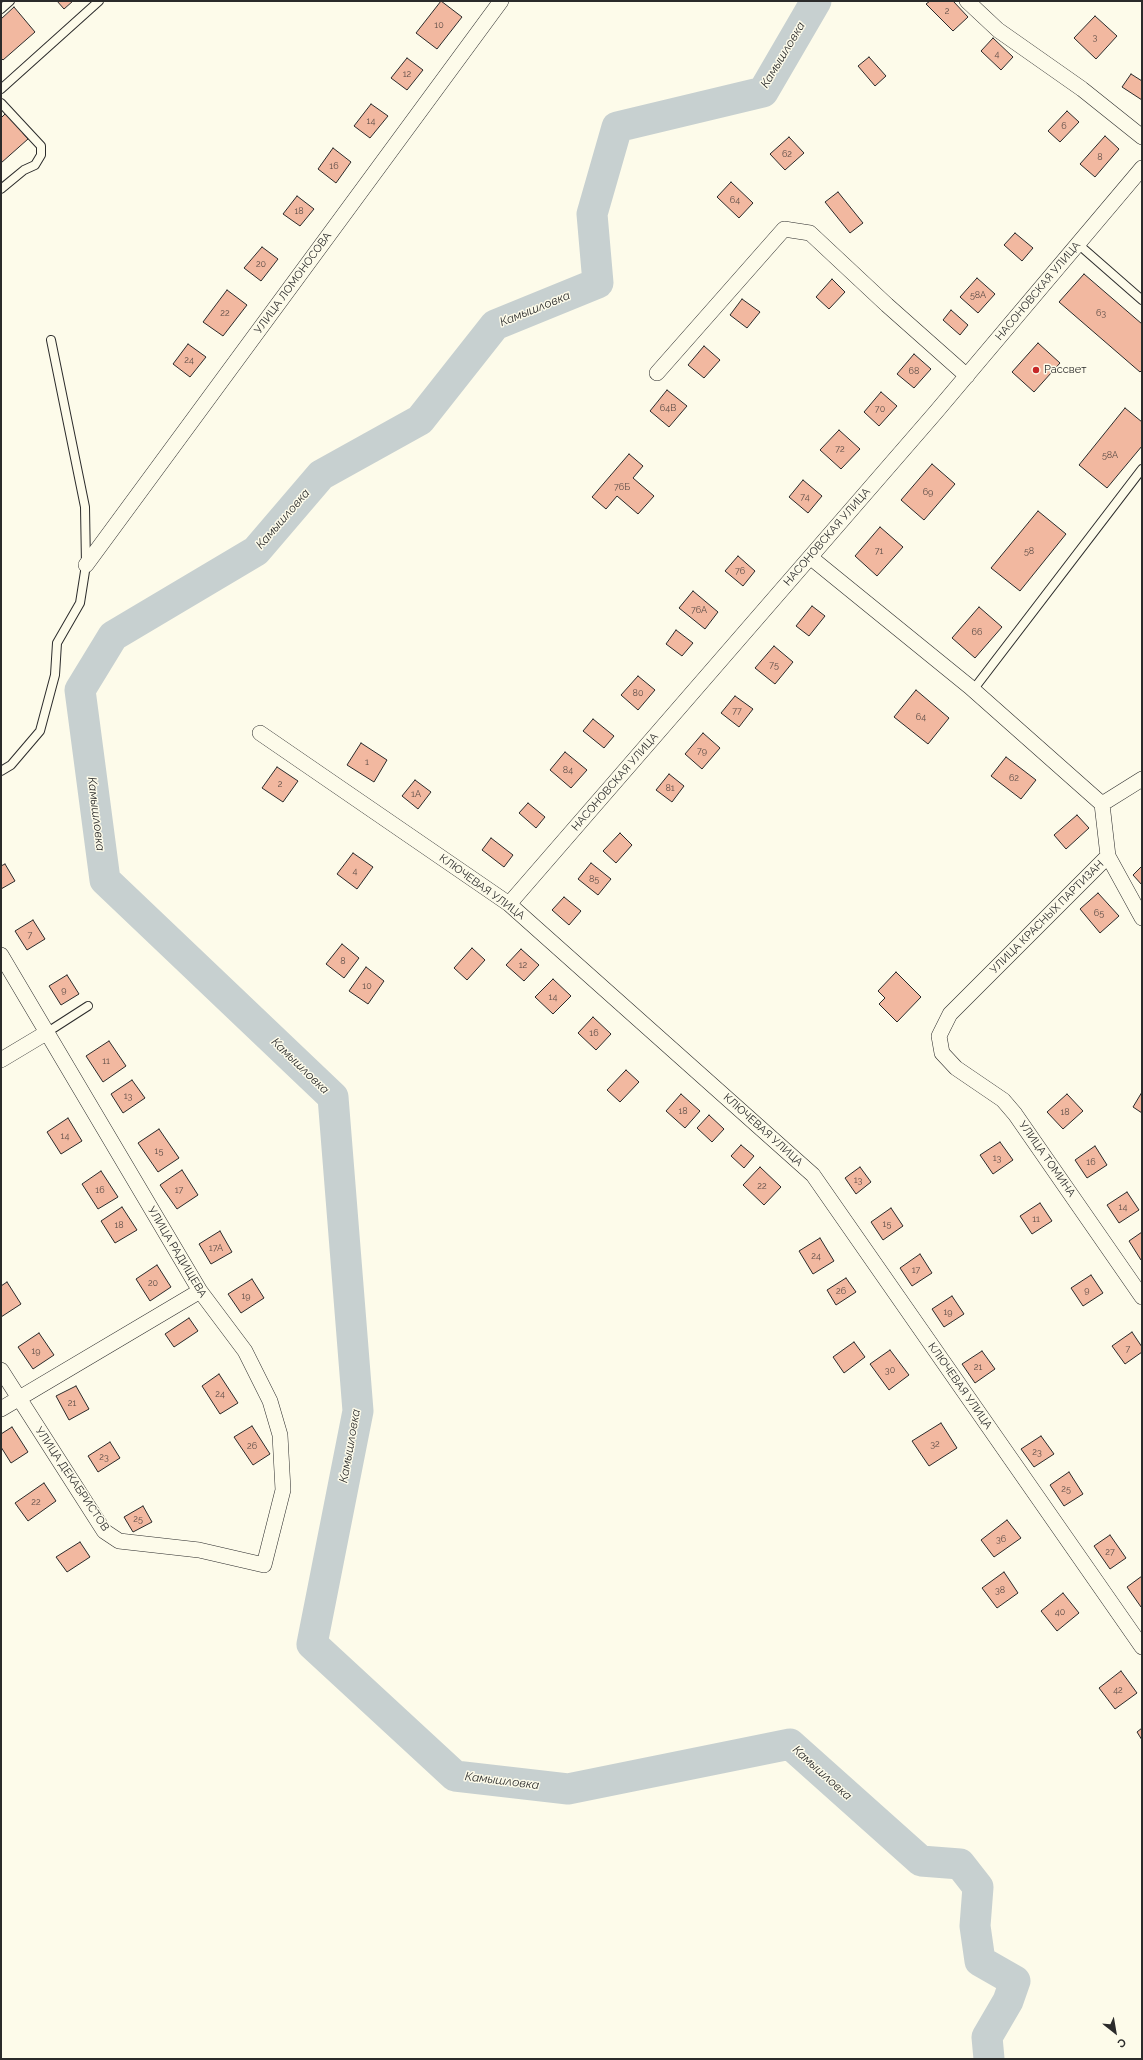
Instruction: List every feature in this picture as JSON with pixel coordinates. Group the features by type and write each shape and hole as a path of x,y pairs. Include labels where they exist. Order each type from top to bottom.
{"street":[{"name":"УЛИЦА ЛОМОНОСОВА","path":"86,565 501,1"},
{"path":"968,1 998,30 1082,89 1142,137"},
{"name":"НАСОНОВСКАЯ УЛИЦА","path":"509,904 966,376 1142,168"},
{"path":"657,372 784,229 810,233 966,376"},
{"path":"810,557 973,690 1102,804 1142,779"},
{"name":"КЛЮЧЕВАЯ УЛИЦА","path":"260,733 509,904 813,1175 1142,1647"},
{"name":"УЛИЦА КРАСНЫХ ПАРТИЗАН","path":"939,1036 950,1014 1108,856 1102,804"},
{"path":"1108,856 1142,918"},
{"name":"УЛИЦА РАДИЩЕВА","path":"1,955 200,1291 245,1351 270,1401 280,1435 283,1490 264,1565"},
{"path":"1,1060 46,1033"},
{"name":"УЛИЦА ТОМИНА","path":"939,1036 942,1053 956,1068 1003,1100 1015,1114 1142,1297"},
{"path":"1,1409 200,1291"},
{"name":"УЛИЦА ДЕКАБРИСТОВ","path":"1,1370 104,1531 119,1541 199,1550 264,1565"}],"lane":[{"path":"1,9 10,1"},
{"path":"1,90 99,1"},
{"path":"1,103 41,146 41,156 35,164 24,170 1,189"},
{"path":"1078,244 1142,300"},
{"path":"1,771 11,765 40,731 55,675 57,643 80,603 86,565 85,507 51,340"},
{"path":"973,690 1142,469"},
{"path":"46,1033 88,1006"}],"building":[{"path":"57,1 73,1 64,9"},
{"path":"441,1 462,17 437,49 416,33"},
{"path":"930,1 953,1 968,17 953,31 926,4"},
{"path":"14,7 35,32 3,60 1,58 1,19"},
{"path":"1095,16 1117,36 1096,59 1074,38"},
{"path":"993,38 1013,57 1001,70 981,51"},
{"path":"869,57 886,76 875,86 858,66"},
{"path":"407,58 423,70 407,90 391,78"},
{"path":"1131,74 1142,81 1142,100 1122,87"},
{"path":"371,104 388,116 370,138 354,126"},
{"path":"1067,111 1079,122 1060,142 1048,131"},
{"path":"6,113 28,139 1,163 1,118"},
{"path":"1105,136 1119,149 1095,177 1080,164"},
{"path":"789,137 804,153 785,170 770,154"},
{"path":"333,148 351,162 336,183 318,169"},
{"path":"731,182 753,203 739,218 717,197"},
{"path":"838,192 863,223 850,233 825,202"},
{"path":"297,196 314,209 300,226 283,214"},
{"path":"1015,233 1033,248 1022,261 1004,245"},
{"path":"262,247 278,259 261,281 244,268"},
{"path":"1084,274 1142,324 1142,370 1140,372 1059,302"},
{"path":"977,278 995,294 978,313 960,297"},
{"path":"832,279 845,292 829,309 816,297"},
{"path":"227,290 247,305 223,336 203,322"},
{"path":"742,299 760,312 747,328 730,315"},
{"path":"951,310 968,325 960,335 943,320"},
{"path":"1038,343 1060,363 1034,392 1012,372"},
{"path":"188,344 206,357 190,377 173,364"},
{"path":"704,346 720,360 704,378 688,365"},
{"path":"914,354 931,369 914,388 897,374"},
{"path":"667,390 687,406 669,427 650,411"},
{"path":"881,392 897,406 879,426 864,412"},
{"path":"1125,408 1142,422 1142,446 1107,488 1079,465"},
{"path":"839,430 860,449 841,469 820,450"},
{"path":"629,454 643,466 633,478 654,496 638,514 617,496 606,509 592,497"},
{"path":"932,464 955,484 924,520 901,500"},
{"path":"803,480 822,496 808,513 789,497"},
{"path":"1038,511 1066,534 1020,591 991,568"},
{"path":"880,527 903,547 877,576 855,556"},
{"path":"738,556 755,571 743,586 725,571"},
{"path":"693,591 718,612 705,629 679,608"},
{"path":"812,606 825,616 809,636 796,626"},
{"path":"979,607 1002,627 975,658 952,638"},
{"path":"676,630 693,643 682,656 666,644"},
{"path":"774,646 793,662 775,684 755,668"},
{"path":"638,676 655,690 638,710 621,695"},
{"path":"916,690 949,718 928,744 894,717"},
{"path":"735,696 753,709 739,727 721,713"},
{"path":"593,719 614,736 604,748 583,731"},
{"path":"703,733 720,748 702,769 685,754"},
{"path":"361,743 387,760 374,782 347,765"},
{"path":"565,752 587,770 571,788 550,770"},
{"path":"1006,757 1036,780 1021,799 991,776"},
{"path":"277,767 298,781 283,802 262,788"},
{"path":"669,774 684,786 672,802 656,790"},
{"path":"415,780 431,792 418,809 402,796"},
{"path":"528,803 545,817 536,828 519,813"},
{"path":"1077,815 1089,828 1066,849 1054,835"},
{"path":"620,833 632,845 616,863 603,851"},
{"path":"491,838 513,855 504,867 482,850"},
{"path":"353,853 373,867 357,889 337,874"},
{"path":"591,863 611,879 598,895 578,879"},
{"path":"5,864 15,881 1,889 1,866"},
{"path":"1142,866 1142,885 1133,875"},
{"path":"1098,893 1119,916 1100,933 1080,909"},
{"path":"564,897 581,911 569,925 552,910"},
{"path":"33,920 45,939 27,950 15,931"},
{"path":"342,944 359,958 344,978 326,964"},
{"path":"472,948 485,960 467,980 454,968"},
{"path":"521,949 539,965 524,981 506,965"},
{"path":"366,967 384,981 368,1004 349,991"},
{"path":"896,972 921,997 897,1022 879,1004 885,998 878,991"},
{"path":"67,975 79,994 61,1005 49,986"},
{"path":"553,979 571,996 553,1014 535,997"},
{"path":"593,1017 611,1034 596,1050 578,1033"},
{"path":"109,1041 126,1066 103,1082 86,1056"},
{"path":"626,1070 639,1082 620,1102 607,1090"},
{"path":"132,1080 145,1098 123,1113 111,1094"},
{"path":"1142,1092 1142,1113 1133,1107"},
{"path":"681,1094 700,1111 685,1128 666,1111"},
{"path":"1067,1094 1083,1111 1063,1129 1047,1112"},
{"path":"709,1115 724,1129 712,1142 697,1128"},
{"path":"68,1118 82,1141 61,1154 47,1132"},
{"path":"159,1129 179,1158 158,1172 138,1143"},
{"path":"1000,1142 1013,1160 993,1174 980,1155"},
{"path":"741,1145 754,1156 744,1168 731,1156"},
{"path":"1095,1146 1107,1165 1087,1178 1075,1160"},
{"path":"760,1167 781,1187 764,1205 743,1185"},
{"path":"860,1167 871,1182 856,1194 845,1178"},
{"path":"182,1170 198,1195 177,1209 160,1185"},
{"path":"101,1171 118,1197 98,1209 82,1184"},
{"path":"1127,1192 1139,1210 1119,1223 1107,1205"},
{"path":"1040,1203 1052,1221 1032,1234 1020,1216"},
{"path":"122,1207 137,1230 115,1243 101,1221"},
{"path":"891,1208 903,1226 883,1240 871,1222"},
{"path":"220,1231 232,1252 211,1264 199,1244"},
{"path":"1142,1232 1142,1259 1141,1260 1129,1241"},
{"path":"820,1238 834,1261 813,1274 799,1251"},
{"path":"920,1254 932,1273 912,1286 900,1268"},
{"path":"157,1265 171,1287 150,1301 136,1279"},
{"path":"1091,1275 1103,1293 1083,1306 1071,1288"},
{"path":"846,1278 856,1292 836,1305 827,1290"},
{"path":"252,1279 264,1298 241,1313 228,1294"},
{"path":"7,1282 21,1304 1,1317 1,1286"},
{"path":"952,1296 964,1314 944,1327 932,1309"},
{"path":"189,1318 198,1331 174,1347 165,1334"},
{"path":"1132,1332 1142,1347 1142,1352 1125,1364 1112,1346"},
{"path":"39,1333 54,1355 33,1369 18,1347"},
{"path":"854,1342 865,1357 844,1373 833,1357"},
{"path":"890,1350 909,1375 889,1390 870,1364"},
{"path":"982,1351 995,1369 975,1383 962,1364"},
{"path":"219,1374 238,1403 220,1414 202,1386"},
{"path":"76,1386 89,1409 69,1420 56,1396"},
{"path":"941,1423 957,1448 929,1466 912,1441"},
{"path":"252,1426 270,1454 253,1465 234,1437"},
{"path":"12,1427 28,1452 11,1463 1,1447 1,1434"},
{"path":"1041,1436 1054,1454 1034,1467 1021,1449"},
{"path":"110,1442 120,1458 98,1472 88,1456"},
{"path":"1069,1472 1083,1494 1064,1506 1050,1485"},
{"path":"44,1483 56,1501 28,1521 15,1503"},
{"path":"143,1506 152,1522 133,1532 124,1517"},
{"path":"1007,1520 1021,1538 994,1557 981,1540"},
{"path":"1110,1535 1126,1558 1110,1569 1094,1546"},
{"path":"80,1542 90,1557 67,1572 56,1557"},
{"path":"1004,1572 1018,1593 997,1608 982,1588"},
{"path":"1142,1576 1142,1607 1141,1607 1127,1587"},
{"path":"1063,1593 1079,1613 1057,1631 1041,1611"},
{"path":"1121,1671 1137,1693 1115,1709 1099,1688"},
{"path":"1142,1728 1142,1740 1137,1732"}],"waterway":[{"name":"Камышловка","path":"816,1 763,92 617,127 592,214 598,283 495,325 420,420 321,475 256,551 113,636 80,690 105,880 333,1097 358,1411 312,1644 455,1776 568,1789 790,1744 921,1861 960,1864 978,1887 975,1926 980,1961 1015,1981 1008,2001 987,2037 989,2059"}],"place":[{"name":"Рассвет","path":"1036,370"}]}
